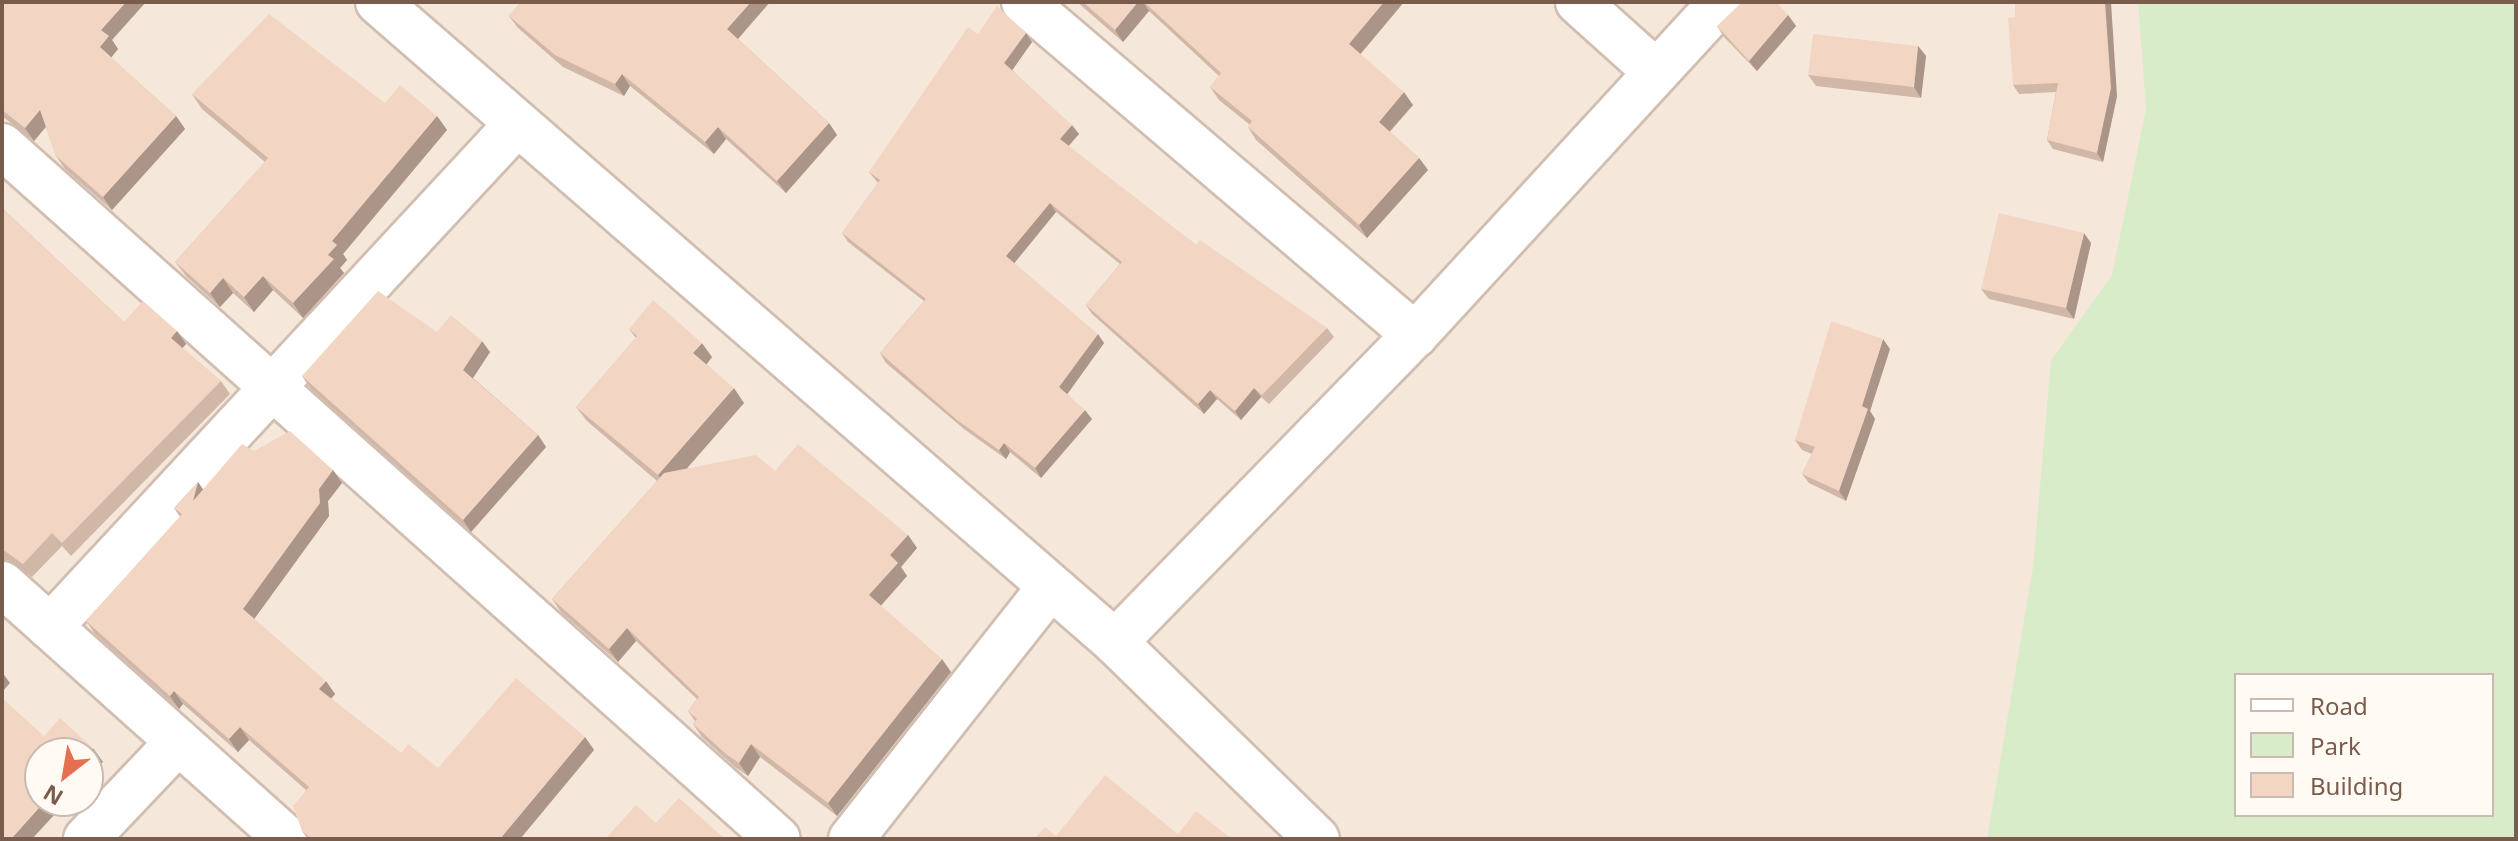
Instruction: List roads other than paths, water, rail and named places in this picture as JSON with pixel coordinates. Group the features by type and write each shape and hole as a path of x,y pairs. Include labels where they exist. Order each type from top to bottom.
{"street":[{"path":"378,2 515,126 1115,642 1317,839"},
{"path":"1024,2 1415,335"},
{"path":"1578,2 1656,72"},
{"path":"1115,642 1415,335 1721,2"},
{"path":"50,627 515,126"},
{"path":"2,146 276,385 778,839"},
{"path":"2,584 287,839"},
{"path":"851,839 1050,587"},
{"path":"86,839 178,742"}]}
